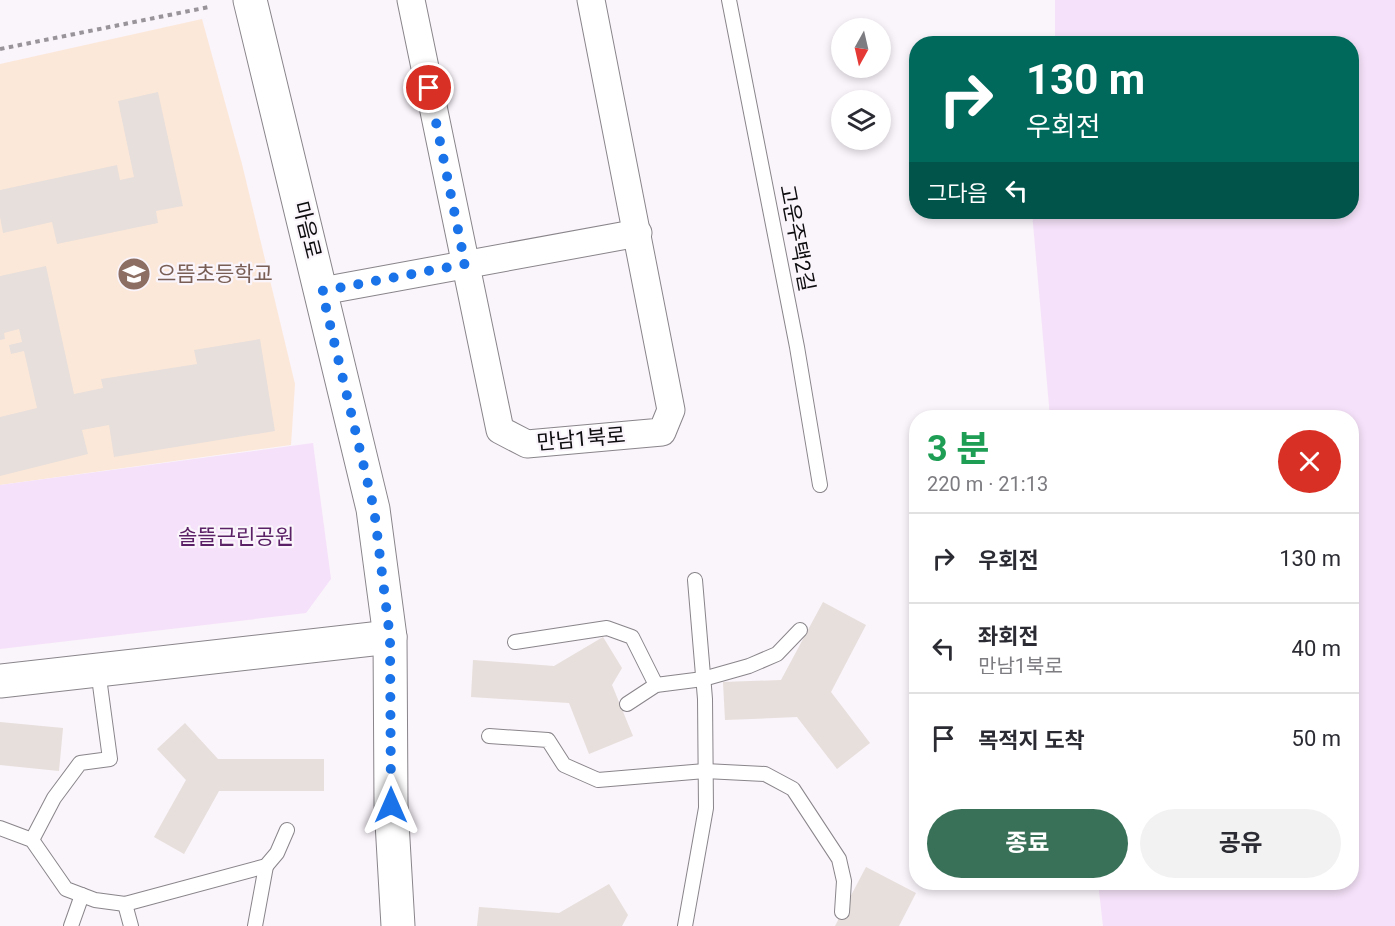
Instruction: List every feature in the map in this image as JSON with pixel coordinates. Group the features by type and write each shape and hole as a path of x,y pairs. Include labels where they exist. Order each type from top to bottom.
{"street":[{"name":"마음로","path":"250,0 374,509 390,638 391,805 398,926"},
{"name":"만남1북로","path":"411,0 500,430 527,444 662,432 671,410 591,0"},
{"path":"322,291 638,233"},
{"path":"0,681 390,638"}],"lane":[{"name":"고운주택2길","path":"729,0 797,347 820,485"},
{"path":"685,926 706,808 703,679 695,580"},
{"path":"515,642 608,628 632,637 656,685"},
{"path":"627,704 656,685 703,679 749,666 777,654 800,630"},
{"path":"32,840 54,798 80,763 110,759 98,670"},
{"path":"489,736 548,740 564,765 598,780 705,771 765,774 793,789 839,859 844,881 842,912"},
{"path":"0,828 32,840 66,889 82,895 125,904 266,866"},
{"path":"255,926 266,866 277,853 287,830"},
{"path":"71,926 82,895"},
{"path":"125,904 131,926"}],"path":[{"path":"0,49 209,7"}],"shaded area":[{"name":"으뜸초등학교","path":"202,19 242,164 295,384 291,445 0,485 0,64"}],"green space":[{"path":"1055,0 1395,0 1395,926 1103,926 1099,890 1359,890 1359,410 1049,410 1033,219 1359,219 1359,36 1055,36"},
{"name":"솔뜰근린공원","path":"313,443 331,579 306,613 0,649 0,485"}],"building":[{"path":"158,92 183,206 156,211 158,223 57,244 52,222 3,233 0,217 0,190 117,165 120,180 134,177 118,101"},
{"path":"46,266 74,394 103,388 101,379 197,364 194,350 260,339 275,431 114,457 109,425 82,430 88,454 0,476 0,417 37,408 24,351 11,354 9,345 22,342 19,329 4,333 5,339 0,340 0,276"},
{"path":"823,602 866,625 831,692 870,743 837,769 797,717 725,720 723,682 781,680"},
{"path":"603,637 622,668 612,685 633,736 589,754 569,703 471,697 473,660 554,666"},
{"path":"0,722 63,728 59,771 0,765"},
{"path":"185,723 218,759 324,759 324,791 219,791 184,854 154,837 186,780 157,749"},
{"path":"866,867 916,893 899,926 835,926"},
{"path":"609,884 628,915 622,926 477,926 479,907 559,913"}],"place":[{"name":"으뜸초등학교","path":"134,274"}],"route":[{"path":"391,805 390,638 374,509 322,291 465,264 429,88"}]}
